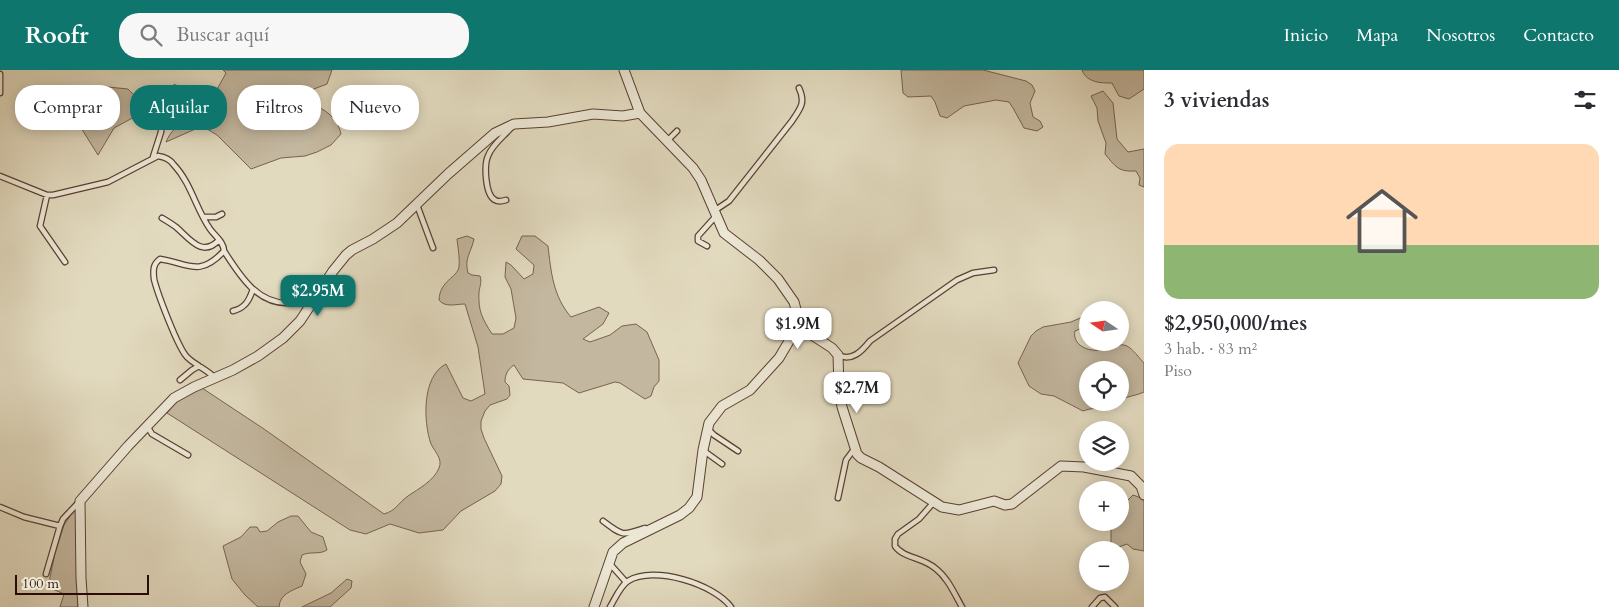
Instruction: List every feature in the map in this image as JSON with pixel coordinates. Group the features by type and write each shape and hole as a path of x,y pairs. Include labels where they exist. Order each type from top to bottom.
{"street":[{"path":"594,607 614,552 623,543 666,522 689,508 697,497 707,428 715,414 722,406 750,390 762,379 780,358 798,326 794,302 778,279 759,260 724,233 693,168 640,113 624,70"},
{"path":"83,607 80,501 146,426 174,398 214,377 233,370 258,356 283,338 300,321 333,271 346,255 373,240 397,223 488,138 503,128 514,124 548,122 593,114 623,116 640,113"},
{"path":"798,326 832,348 838,355 839,388 842,407 857,454 942,507 959,510 984,503 1012,504 1061,466 1084,467 1131,476 1141,486 1144,495"}],"lane":[{"path":"0,74 0,93"},
{"path":"707,246 698,241 698,236 715,214 729,201 792,121 803,100 799,88"},
{"path":"506,200 494,200 491,196 485,164 491,149 514,124"},
{"path":"153,157 161,130"},
{"path":"667,141 677,131"},
{"path":"0,176 47,195 53,195 108,182 153,157 166,158 175,165 193,194 209,228 224,246 224,251 243,280 253,289 264,297 280,303 293,304 306,298 316,282"},
{"path":"47,195 40,226 65,262"},
{"path":"417,205 432,248"},
{"path":"203,217 216,217 222,214"},
{"path":"162,218 197,246 206,249 214,246 220,240"},
{"path":"214,377 208,370 186,356 177,343 156,287 153,271 155,262 160,259 190,267 200,267 211,262 224,251"},
{"path":"838,355 850,357 861,352 870,341 957,280 973,273 994,270"},
{"path":"233,311 242,308 253,289"},
{"path":"180,380 199,366"},
{"path":"146,426 152,434 188,455"},
{"path":"707,428 738,451"},
{"path":"838,498 846,460 855,448"},
{"path":"703,450 722,464"},
{"path":"46,574 60,526 74,506 80,501"},
{"path":"934,502 919,519 898,534 895,538 894,546 902,554 923,560 936,568 951,586 962,607"},
{"path":"0,507 39,521 60,526"},
{"path":"603,521 622,534 628,534 666,522"},
{"path":"609,563 626,582"},
{"path":"610,607 626,582 655,576 675,578 709,589 722,596 731,607"},
{"path":"1092,607 1100,598 1105,597 1115,607"}],"shaded area":[{"path":"223,70 332,70 327,84 321,86 237,85 237,130 321,130 321,109 331,116 331,130 340,130 341,134 331,145 317,152 305,156 281,158 251,169 217,135 209,130 227,130 227,85 219,85 226,73"},
{"path":"901,70 983,70 1026,81 1032,85 1035,91 1030,103 1033,117 1040,121 1043,127 1037,131 1024,128 1009,102 996,100 964,106 947,118 940,116 931,96 908,97 903,93"},
{"path":"1082,70 1144,70 1144,89 1129,99 1119,96 1112,83 1091,80 1087,78"},
{"path":"120,88 130,91 130,119 120,125"},
{"path":"1103,91 1113,103 1117,139 1128,152 1144,149 1144,187 1139,185 1140,178 1136,171 1125,171 1118,168 1105,154 1106,143 1098,121 1097,108 1091,96"},
{"path":"82,130 113,130 98,155"},
{"path":"173,130 193,130 166,142"},
{"path":"467,236 474,239 467,259 468,273 480,276 480,309 483,319 492,334 503,334 514,328 516,318 511,289 505,277 506,262 524,279 533,274 534,265 516,249 522,236 535,236 548,246 557,292 560,301 571,317 599,307 609,313 603,324 583,339 590,342 610,335 622,326 636,324 647,332 659,360 659,381 654,387 651,396 645,399 620,383 615,382 579,393 563,383 523,379 514,365 507,372 505,379 509,386 510,395 507,399 490,405 481,421 484,438 502,476 501,484 495,491 461,511 443,530 419,533 390,524 366,534 350,530 167,413 177,400 202,388 264,429 384,514 392,511 408,496 430,481 437,473 440,465 428,434 426,412 432,378 438,370 446,364 463,398 471,401 485,394 478,347 465,304 447,305 439,300 442,288 458,271 457,239"},
{"path":"1079,318 1079,329 1075,331 1075,336 1079,344 1079,351 1129,351 1129,347 1134,351 1144,363 1144,392 1129,397 1129,361 1079,361 1079,409 1054,396 1041,394 1029,386 1018,363 1031,336 1043,327 1071,322"},
{"path":"1133,495 1144,499 1144,551 1133,549 1129,546 1129,541 1111,541 1111,531 1129,531 1129,499"},
{"path":"76,507 78,607 60,607 64,594 48,587 55,553 64,525"},
{"path":"291,516 298,516 311,532 323,537 327,550 302,555 300,562 306,574 302,586 284,596 279,607 258,607 232,579 223,546 241,537 250,527 257,527 260,532 267,531 278,522"},
{"path":"347,579 352,581 351,588 330,607 302,607 331,593"}]}
